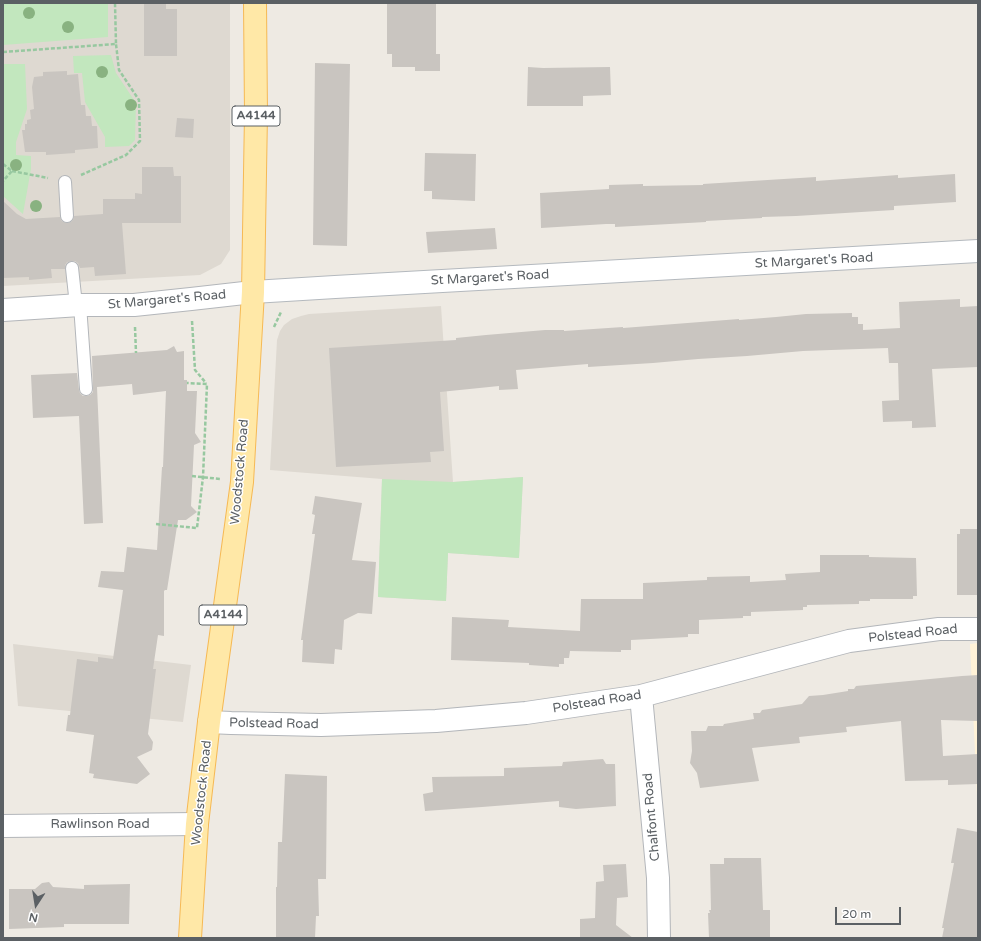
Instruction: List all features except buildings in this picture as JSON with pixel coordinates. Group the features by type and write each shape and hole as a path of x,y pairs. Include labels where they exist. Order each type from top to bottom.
{"main road":[{"name":"Woodstock Road","path":"190,938 197,824 209,722 242,482 254,292 256,114 255,3"}],"street":[{"name":"St Margaret's Road","path":"3,310 78,305 134,305 254,292 342,286 978,251"},
{"name":"Polstead Road","path":"209,722 321,725 436,721 526,713 640,696 849,641 939,629 978,629"},
{"name":"Chalfont Road","path":"640,696 658,878 659,938"},
{"name":"Rawlinson Road","path":"3,826 197,824"}],"lane":[{"path":"65,182 67,216"},
{"path":"72,268 78,305 86,390"}],"path":[{"path":"3,164 12,171 65,182 126,155 140,142 139,100 119,70 116,44 115,3"},
{"path":"3,52 116,44"},
{"path":"3,182 12,171"},
{"path":"156,524 197,528 203,477 207,384 195,370 191,299"},
{"path":"187,383 207,384"},
{"path":"192,476 223,479"}],"shaded area":[{"path":"3,3 230,3 230,250 221,264 200,275 3,286"},
{"path":"441,306 453,482 523,477 519,558 448,553 446,601 378,597 382,479 270,470 277,340 284,325 292,319 309,314"},
{"path":"978,643 978,818 970,644"},
{"path":"13,644 191,665 183,722 18,706"}],"green space":[{"path":"3,3 108,3 108,37 3,45"},
{"path":"111,55 116,73 136,103 135,140 129,146 105,147 105,137 85,102 82,73 74,73 73,56"},
{"path":"3,64 25,64 27,109 16,142 16,155 31,156 31,169 23,214 3,196"},
{"path":"523,477 519,558 448,553 446,601 378,597 382,479 453,482"}]}
